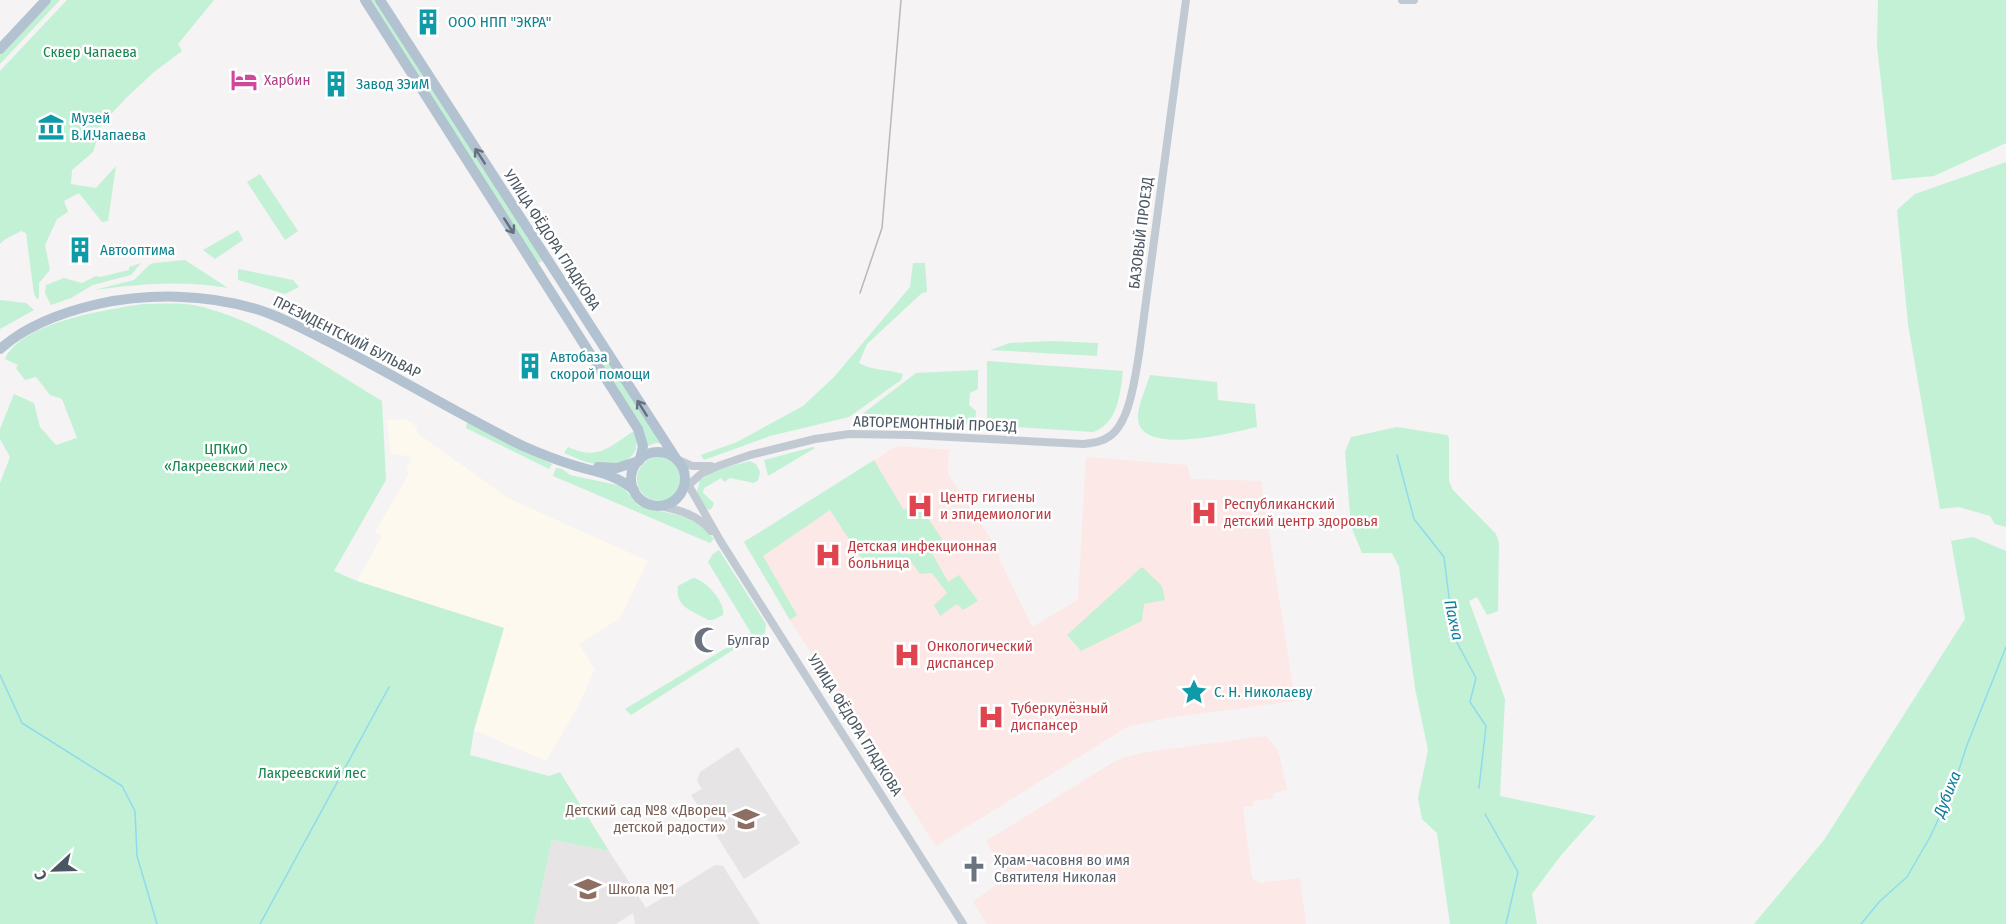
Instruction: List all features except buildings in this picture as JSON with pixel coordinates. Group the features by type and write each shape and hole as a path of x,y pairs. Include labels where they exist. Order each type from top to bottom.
{"main road":[{"path":"0,40 38,0"},
{"path":"0,49 46,0"},
{"name":"УЛИЦА ФЁДОРА ГЛАДКОВА","path":"365,0 638,429 644,446 639,460"},
{"name":"УЛИЦА ФЁДОРА ГЛАДКОВА","path":"380,0 676,458"},
{"path":"394,46 405,39"},
{"path":"537,271 549,263"},
{"name":"ПРЕЗИДЕНТСКИЙ БУЛЬВАР","path":"0,341 15,330 50,312 91,299 153,291 205,292 248,300 274,310 490,423 575,461 608,468 625,466 639,460"},
{"name":"ПРЕЗИДЕНТСКИЙ БУЛЬВАР","path":"0,349 28,329 84,308 128,300 196,298 220,301 259,310 300,328 387,369 482,425 523,446 612,476 622,480 634,490"},
{"path":"589,352 601,344"},
{"path":"655,452 676,458 682,468 685,485 671,502 660,506 645,502 634,490 632,477 639,460 655,452"}],"street":[{"name":"БАЗОВЫЙ ПРОЕЗД","path":"1083,444 1103,440 1113,433 1121,423 1129,403 1141,346 1186,0"},
{"path":"1402,0 1414,0"},
{"name":"АВТОРЕМОНТНЫЙ ПРОЕЗД","path":"676,458 692,466 718,465 815,440 849,434 1083,444"},
{"name":"АВТОРЕМОНТНЫЙ ПРОЕЗД","path":"685,485 718,465"},
{"name":"УЛИЦА ФЁДОРА ГЛАДКОВА","path":"685,485 963,924"},
{"name":"УЛИЦА ФЁДОРА ГЛАДКОВА","path":"660,506 689,513 700,520 721,542"}],"shaded area":[{"path":"406,419 417,427 417,433 508,498 648,561 620,618 579,644 595,669 577,709 546,761 474,730 504,628 357,581 382,536 375,532 409,473 406,470 411,457 390,453 387,420"},
{"path":"897,446 949,450 948,474 997,548 1001,563 1032,627 1078,600 1086,457 1187,465 1191,479 1261,481 1295,701 1166,718 1127,727 936,846 790,620 744,542"},
{"path":"1266,736 1278,750 1287,790 1273,793 1274,798 1253,801 1253,806 1243,807 1252,878 1260,883 1300,878 1306,924 987,924 973,902 1007,877 986,841 1117,760 1140,753"},
{"name":"Детский сад №8 «Дворец детской радости»","path":"738,747 800,843 744,879 691,795 702,789 697,781 700,772"},
{"name":"Школа №1","path":"552,840 609,851 646,908 715,865 723,866 760,924 635,924 633,913 616,924 534,924"}],"green space":[{"path":"50,0 60,0 0,64 0,54"},
{"name":"Сквер Чапаева","path":"67,0 214,0 178,44 182,51 154,72 126,98 102,124 93,152 72,170 71,184 96,188 116,166 108,221 102,222 79,193 64,201 68,212 57,219 45,245 50,270 39,283 39,298 37,299 34,294 26,233 21,231 0,244 0,71"},
{"path":"368,0 378,0 543,261 537,263"},
{"path":"1878,0 2006,0 2006,143 1934,176 1892,180 1877,46"},
{"path":"2006,162 2006,527 1995,524 1990,516 1959,507 1940,509 1908,324 1897,210 1915,194"},
{"path":"260,174 298,231 285,240 247,182"},
{"path":"238,230 243,240 215,259 203,250"},
{"path":"185,260 228,288 195,284 161,284 94,290 134,280 154,263"},
{"path":"141,263 131,275 93,285 71,298 51,305 45,293 46,285 64,278 82,283 96,276 129,270 129,267"},
{"path":"913,263 925,263 927,292 922,293 867,344 859,363 903,374 901,380 849,417 770,436 704,460 701,455 737,442 803,406 834,377 910,287"},
{"path":"238,269 293,280 299,287 285,294 238,280"},
{"path":"0,300 26,303 34,310 0,329"},
{"path":"143,304 198,306 246,322 293,346 382,401 386,480 334,571 357,581 504,628 474,730 470,755 549,776 560,772 609,851 552,840 534,924 0,924 0,483 10,457 0,439 0,429 14,394 34,403 40,427 56,445 77,438 62,399 50,395 36,377 25,380 16,368 18,365 5,359 14,346 46,327 87,314"},
{"path":"1052,341 1098,343 1097,356 990,350 1010,343"},
{"path":"603,352 664,444 656,443 645,447 646,438 642,426 597,356"},
{"path":"987,361 1123,371 1121,389 1113,415 1101,428 1093,432 987,425"},
{"path":"978,370 978,389 970,393 969,405 976,411 975,424 857,418 916,373"},
{"path":"1150,375 1217,382 1218,400 1255,404 1257,427 1188,439 1152,436 1141,428 1138,415"},
{"path":"467,422 552,464 549,469 466,428"},
{"path":"1397,427 1447,435 1449,438 1449,481 1453,490 1496,534 1499,543 1498,611 1487,615 1477,597 1469,601 1505,699 1500,796 1596,816 1562,854 1532,894 1537,924 1450,924 1437,833 1422,819 1418,798 1428,750 1415,688 1399,567 1392,553 1362,553 1351,526 1345,452 1351,437"},
{"path":"634,431 636,449 633,455 621,462 593,463 564,453 568,447 587,453 603,450"},
{"path":"815,448 768,476 764,460"},
{"path":"659,457 674,464 681,479 674,494 659,501 644,494 637,479 644,464"},
{"path":"874,460 903,509 921,508 944,542 932,553 948,582 959,575 978,601 963,610 957,604 940,616 934,605 947,593 932,573 920,574 910,560 867,567 830,510 763,556 797,615 790,620 744,542"},
{"path":"750,461 756,464 760,472 758,480 754,483 730,478 724,482 721,478 704,488 703,493 714,503 709,510 703,507 696,495 700,480 716,470"},
{"path":"556,468 570,475 622,486 639,506 686,517 700,525 714,539 710,543 553,476"},
{"path":"1973,537 2006,551 2006,924 1754,924 1824,840 1965,619 1951,541"},
{"path":"719,550 766,624 765,633 757,638 755,636 631,715 625,709 751,633 708,562"},
{"path":"1142,567 1162,586 1165,600 1144,604 1142,621 1081,651 1067,635"},
{"path":"693,578 698,579 714,592 721,604 723,615 708,620 682,604 679,599 678,586"}],"waterway":[{"name":"Пахча","path":"1397,455 1414,519 1444,557 1454,637 1476,678 1470,702 1486,726 1479,788"},
{"name":"Дубиха","path":"1861,924 1880,901 1907,877 1930,837 1953,788 1967,745 2006,647"},
{"path":"0,675 22,723 122,786 135,811 137,856 157,924"},
{"path":"260,924 389,687"},
{"name":"Пахча","path":"1485,814 1518,872 1506,924"}],"railway":[{"path":"860,293 882,228 901,0"}],"place":[{"name":"ООО НПП \"ЭКРА\"","path":"428,22"},
{"name":"Харбин","path":"244,80"},
{"name":"Завод ЗЭиМ","path":"336,84"},
{"name":"Музей В.И.Чапаева","path":"51,127"},
{"name":"Автооптима","path":"80,250"},
{"name":"Автобаза скорой помощи","path":"530,366"},
{"name":"Центр гигиены и эпидемиологии","path":"920,506"},
{"name":"Республиканский детский центр здоровья","path":"1204,513"},
{"name":"Детская инфекционная больница","path":"828,555"},
{"name":"Булгар","path":"707,640"},
{"name":"Онкологический диспансер","path":"907,655"},
{"name":"С. Н. Николаеву","path":"1194,692"},
{"name":"Туберкулёзный диспансер","path":"991,717"},
{"name":"Детский сад №8 «Дворец детской радости»","path":"746,819"},
{"name":"Храм-часовня во имя Святителя Николая","path":"974,869"},
{"name":"Школа №1","path":"588,889"}],"park label":[{"name":"ЦПКиО «Лакреевский лес»","path":"226,458"},
{"name":"Лакреевский лес","path":"312,773"}]}
